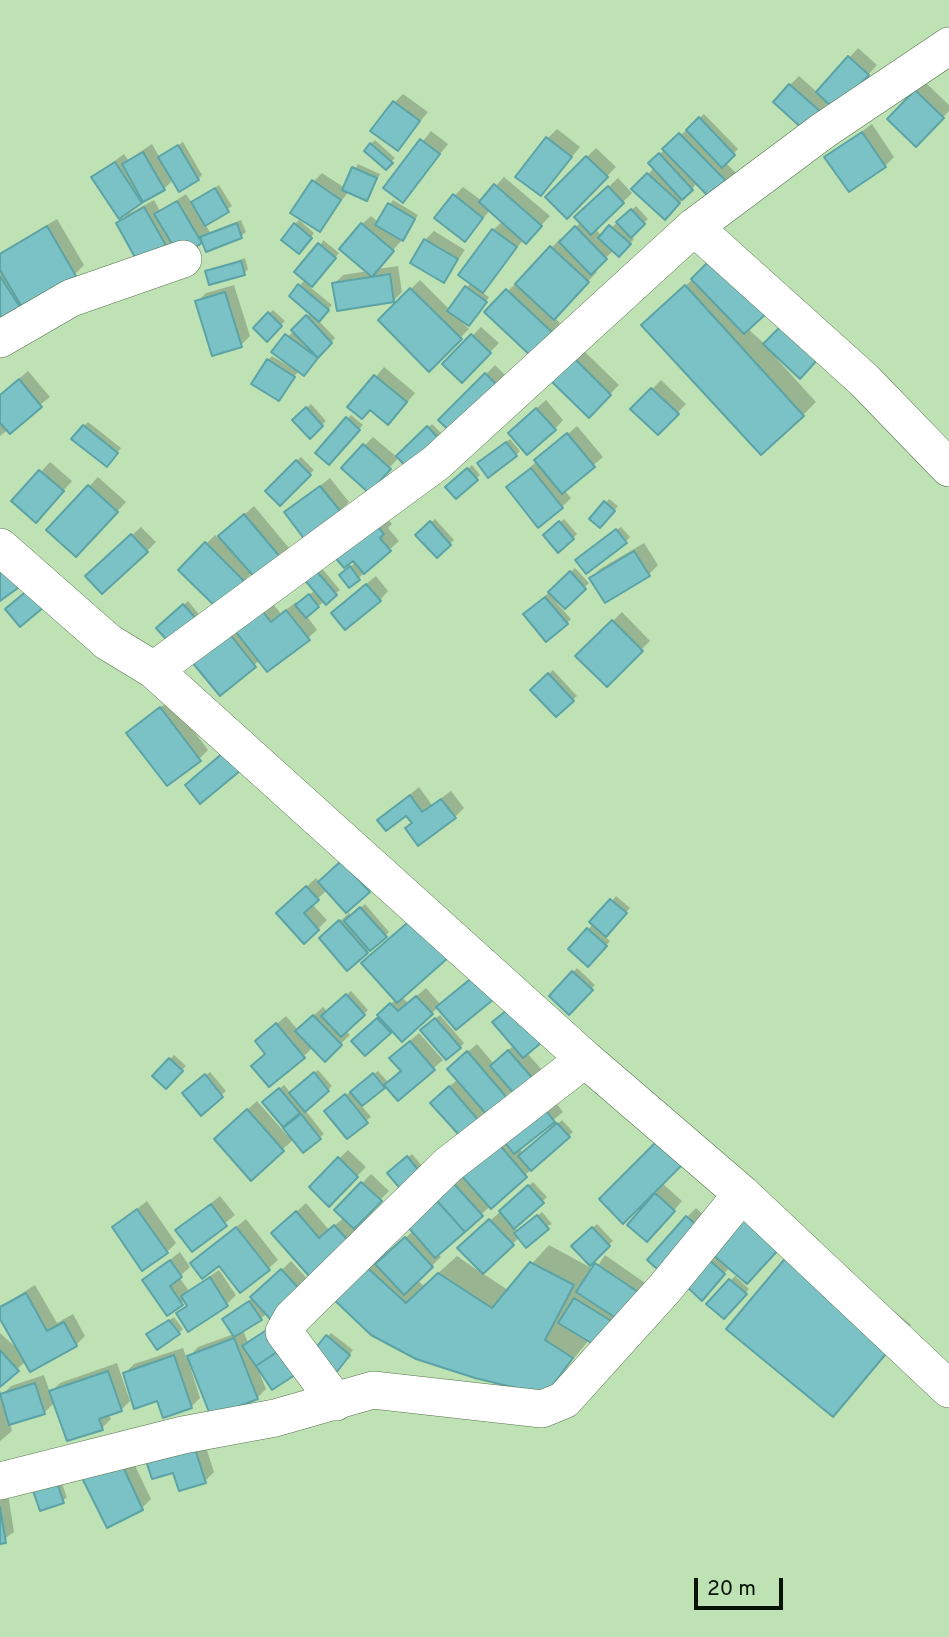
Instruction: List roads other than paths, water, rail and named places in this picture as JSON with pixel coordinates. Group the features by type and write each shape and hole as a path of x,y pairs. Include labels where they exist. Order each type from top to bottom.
{"street":[{"path":"154,670 436,463 694,227 824,130 949,46"},
{"path":"694,227 864,380 949,468"},
{"path":"0,339 71,298 183,259"},
{"path":"0,547 108,642 154,670 585,1059 742,1194 949,1389"},
{"path":"336,1402 284,1332 292,1318 448,1165 585,1059"},
{"path":"0,1481 183,1434 275,1418 373,1390 538,1411 564,1400 666,1287 742,1194"}]}
